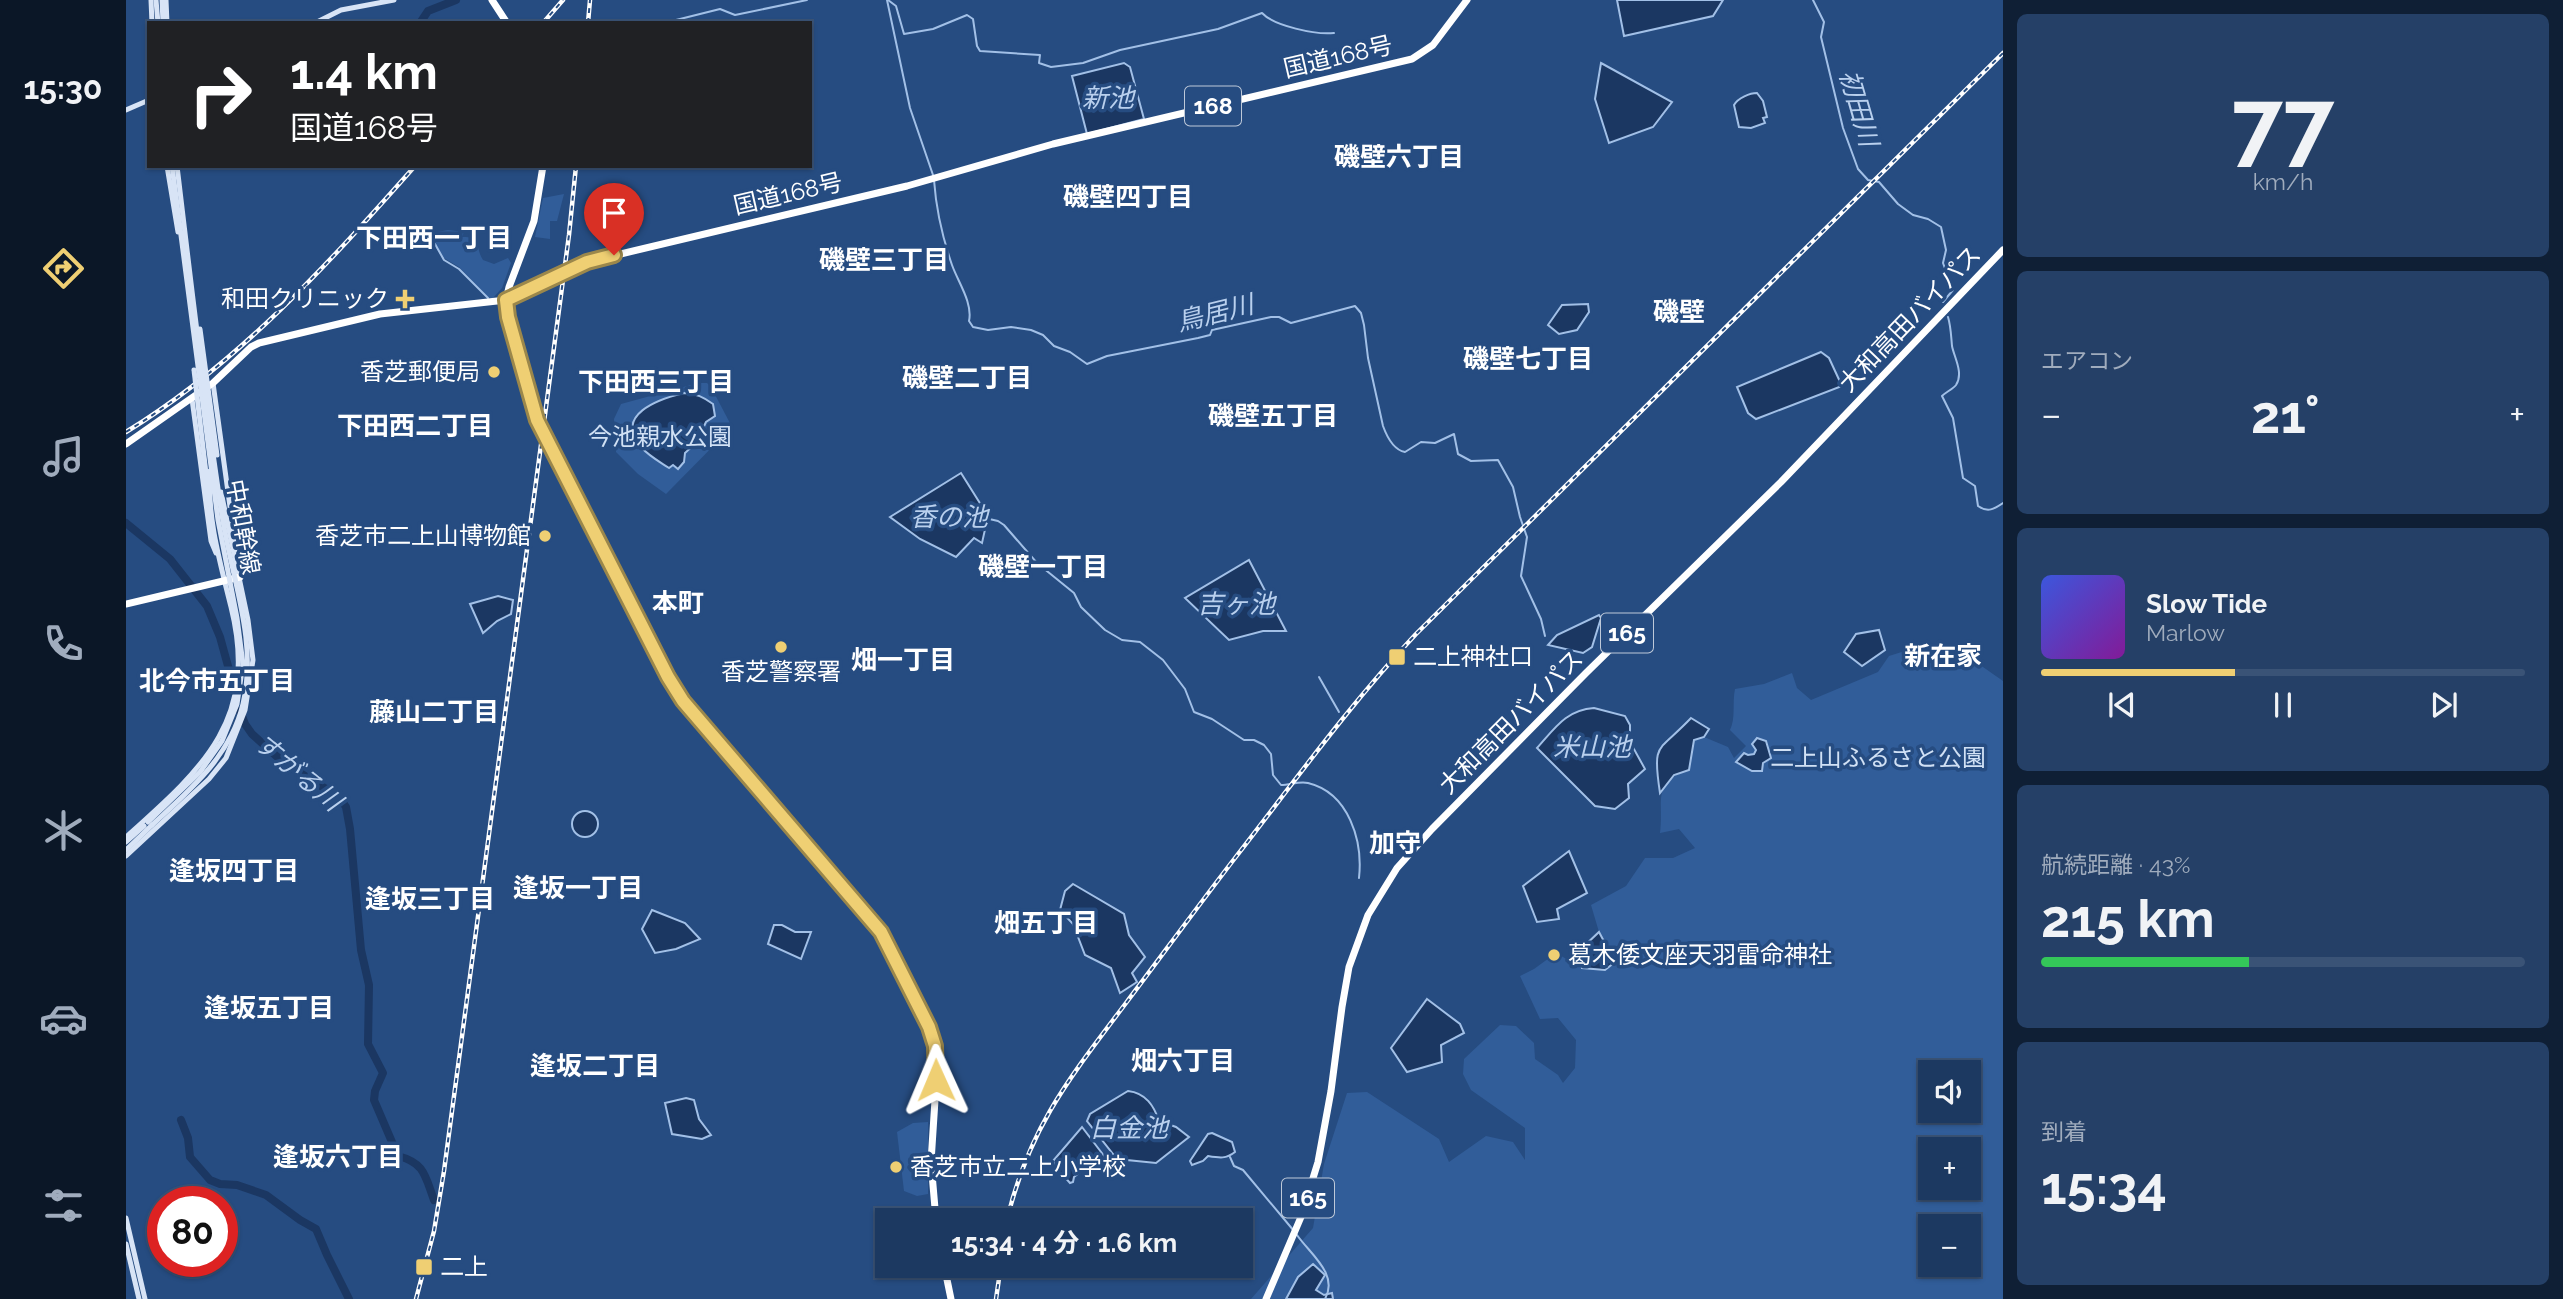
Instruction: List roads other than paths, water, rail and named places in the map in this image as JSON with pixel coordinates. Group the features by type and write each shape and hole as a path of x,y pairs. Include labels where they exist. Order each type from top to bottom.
{"highway":[{"path":"492,0 506,21"},
{"name":"国道168号","path":"126,444 192,399 259,343 380,314 506,300 587,262 933,179 1053,144 1412,59 1433,44 1467,0"},
{"path":"543,168 540,198 534,221 506,300 508,317 537,420 668,677 683,701 867,914 888,944 929,1027 935,1058 932,1171 935,1208"},
{"name":"大和高田バイパス","path":"1266,1299 1283,1263 1311,1189 1331,1091 1345,983 1357,942 1381,893 1413,849 1586,673 1781,482 2003,250"},
{"path":"514,274 517,286 530,289"},
{"path":"126,604 240,577"},
{"path":"947,1278 951,1299"}],"main road":[{"path":"151,0 152,21"},
{"path":"156,0 158,21"},
{"path":"164,0 165,21"},
{"path":"319,21 341,10 394,0"},
{"path":"126,110 147,101"},
{"path":"174,168 192,318"},
{"path":"174,168 198,344"},
{"name":"中和幹線","path":"126,842 205,775 227,744 242,706 248,666 243,618 222,517 174,168"},
{"path":"192,302 203,342 222,496"},
{"path":"126,837 203,763 217,742 237,692 237,647 232,609 220,563 209,499 191,339 192,302"},
{"path":"213,383 237,564"},
{"path":"192,399 211,541 220,563"},
{"path":"126,853 209,779 226,758 244,710 253,660 248,620 209,439 209,499"},
{"name":"中和幹線","path":"126,853 150,824"},
{"path":"126,1217 145,1299"},
{"path":"126,1244 139,1299"}],"water":[{"path":"1617,0 1723,0 1713,16 1624,36"},
{"name":"新池","path":"1124,63 1130,67 1144,119 1087,134 1072,76"},
{"path":"1601,63 1672,102 1653,127 1609,143 1595,99"},
{"path":"1757,93 1763,101 1767,117 1763,118 1765,123 1751,128 1739,127 1734,105 1744,96"},
{"path":"1588,304 1589,312 1577,330 1559,334 1548,325 1562,305"},
{"path":"1821,352 1829,358 1842,386 1756,419 1748,413 1737,387"},
{"path":"684,393 700,396 713,404 715,416 706,422 696,443 685,453 684,462 678,469 673,465 669,468 642,448 634,436 632,426 642,410 663,399"},
{"name":"香の池","path":"961,473 988,516 982,543 974,538 956,557 920,539 890,517"},
{"name":"吉ヶ池","path":"1249,560 1286,631 1263,631 1229,640 1185,598"},
{"path":"498,596 513,600 511,614 483,633 470,604"},
{"path":"1599,615 1601,618 1592,647 1583,653 1548,645 1557,635"},
{"path":"1879,630 1885,650 1862,666 1844,652 1856,634"},
{"name":"米山池","path":"1594,708 1625,716 1630,725 1630,742 1645,769 1628,784 1629,798 1615,809 1595,806 1537,748 1568,716"},
{"path":"1691,718 1709,729 1704,737 1694,740 1689,770 1674,775 1660,793 1657,764 1660,749"},
{"path":"1757,738 1766,741 1771,758 1763,763 1762,771 1752,771 1736,762 1744,753 1754,754 1756,750 1752,744"},
{"path":"585,811 594,815 598,824 594,833 585,837 576,833 572,824 576,815"},
{"path":"1569,851 1587,893 1557,909 1559,919 1537,922 1523,886"},
{"path":"1073,884 1124,914 1129,935 1145,957 1132,973 1137,982 1120,993 1111,968 1085,955 1073,924 1060,910 1065,891"},
{"path":"652,910 685,923 700,939 676,949 655,953 642,929"},
{"path":"774,925 782,925 795,932 811,932 801,959 768,944"},
{"path":"1599,932 1615,962 1605,970 1582,968 1580,950"},
{"path":"1427,999 1460,1024 1464,1033 1441,1045 1442,1062 1407,1072 1391,1048"},
{"name":"白金池","path":"1128,1091 1140,1094 1148,1101 1159,1121 1176,1127 1189,1137 1156,1163 1117,1159 1087,1121 1090,1114"},
{"path":"686,1098 694,1100 699,1119 711,1135 702,1139 672,1134 665,1103"},
{"path":"1082,1127 1114,1169 1090,1164 1070,1183 1061,1176 1053,1161"},
{"path":"1212,1133 1232,1142 1235,1152 1223,1157 1208,1156 1192,1165 1190,1161 1208,1134"},
{"path":"1313,1264 1325,1275 1316,1290 1324,1295 1332,1293 1333,1299 1286,1299 1298,1277"}],"waterway":[{"path":"421,21 428,11 456,0"},
{"name":"鳥居川","path":"672,21 720,9 735,15 807,0"},
{"name":"鳥居川","path":"887,0 910,108 933,175"},
{"path":"888,0 896,6 904,34 933,29 967,15 973,19 980,51 1040,55 1039,63 1051,67 1083,63 1120,50 1218,29 1262,13 1276,22 1296,29 1334,33"},
{"name":"初田川","path":"1813,0 1824,22 1821,37 1843,128 1858,169 1868,180 1879,182 1898,204 1913,215 1928,219 1941,227 1946,250 1943,263 1953,290 1943,302"},
{"name":"鳥居川","path":"934,180 946,245 967,300 969,321 973,327 988,330 1011,327 1031,330 1087,364 1107,356 1198,338 1210,335 1212,330 1271,317 1279,317 1291,323 1355,306 1361,313 1364,325 1368,358 1383,426 1394,446 1405,452 1421,442 1435,443 1454,434 1458,454 1471,461 1498,460 1513,487 1527,537 1521,576 1541,619 1545,636"},
{"path":"423,233 424,240 435,244 444,260 459,269 488,298"},
{"name":"初田川","path":"1948,317 1959,375 1956,385 1942,396 1953,418 1963,478 1975,486 1978,506 1991,509 2003,503"},
{"path":"985,518 1004,525 1037,563 1074,593 1081,607 1105,630 1122,640 1140,642 1163,660 1185,689 1194,712 1212,719 1244,740 1254,740 1264,745 1271,754 1273,775 1281,785 1308,783 1322,788 1334,797 1350,820 1355,834 1360,864 1359,878"},
{"name":"すがる川","path":"126,523 170,559 207,606 220,637 236,695"},
{"path":"1319,677 1339,712"},
{"name":"すがる川","path":"240,711 252,734 284,763 339,797 346,807 361,950 369,985 368,1044 383,1073 374,1100 398,1156 414,1162 419,1167 426,1177 434,1200"},
{"path":"181,1120 188,1138 190,1157 210,1180 220,1184 237,1185 266,1195 316,1229 349,1299"},
{"path":"1230,1157 1234,1166 1243,1170 1294,1231"},
{"path":"1297,1235 1326,1273 1328,1290 1325,1299"}],"railway":[{"path":"545,21 563,0"},
{"path":"588,21 590,0"},
{"path":"1010,1208 1027,1157 1070,1079 1221,876 1368,688 1416,634 2003,53"},
{"path":"126,432 207,375 280,310 413,168"},
{"path":"416,1299 434,1231 444,1171 576,168"},
{"path":"996,1299 999,1278"}],"place":[{"name":"和田クリニック","path":"405,299"},
{"name":"香芝郵便局","path":"494,372"},
{"name":"香芝市二上山博物館","path":"545,536"},
{"name":"香芝警察署","path":"781,647"},
{"name":"二上神社口","path":"1397,657"},
{"name":"葛木倭文座天羽雷命神社","path":"1554,955"},
{"name":"香芝市立二上小学校","path":"896,1167"},
{"name":"二上","path":"424,1267"}],"district":[{"name":"磯壁六丁目","path":"1399,157"},
{"name":"磯壁四丁目","path":"1128,197"},
{"name":"下田西一丁目","path":"434,238"},
{"name":"磯壁三丁目","path":"884,260"},
{"name":"磯壁","path":"1679,312"},
{"name":"磯壁七丁目","path":"1528,359"},
{"name":"磯壁二丁目","path":"967,378"},
{"name":"下田西三丁目","path":"656,382"},
{"name":"磯壁五丁目","path":"1273,416"},
{"name":"下田西二丁目","path":"415,426"},
{"name":"磯壁一丁目","path":"1043,567"},
{"name":"本町","path":"678,603"},
{"name":"新在家","path":"1943,656"},
{"name":"畑一丁目","path":"903,660"},
{"name":"北今市五丁目","path":"217,681"},
{"name":"藤山二丁目","path":"434,712"},
{"name":"加守","path":"1395,843"},
{"name":"逢坂四丁目","path":"234,871"},
{"name":"逢坂一丁目","path":"578,888"},
{"name":"逢坂三丁目","path":"430,899"},
{"name":"畑五丁目","path":"1046,923"},
{"name":"逢坂五丁目","path":"269,1008"},
{"name":"畑六丁目","path":"1183,1061"},
{"name":"逢坂二丁目","path":"595,1066"},
{"name":"逢坂六丁目","path":"338,1157"}],"park label":[{"name":"今池親水公園","path":"660,437"},
{"name":"二上山ふるさと公園","path":"1878,758"}]}
